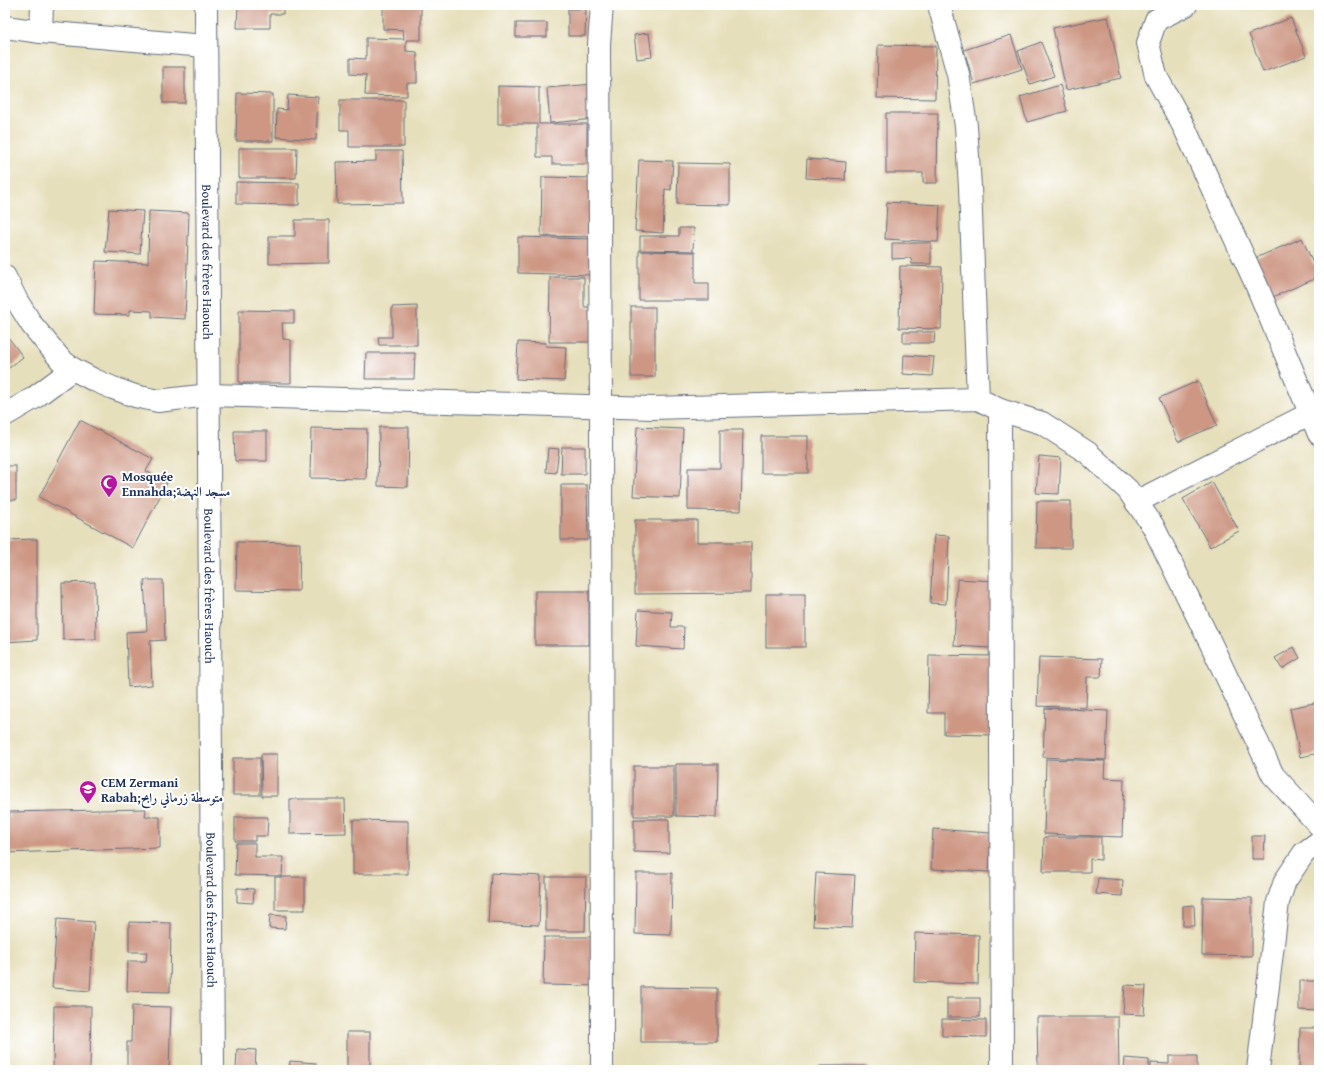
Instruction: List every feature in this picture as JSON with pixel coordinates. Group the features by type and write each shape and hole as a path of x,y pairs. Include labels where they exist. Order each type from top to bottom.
{"street":[{"path":"41,32 42,5"},
{"name":"Boulevard des frères Haouch","path":"206,5 205,46 209,395 213,1070"},
{"path":"602,5 599,44 602,1070"},
{"path":"939,5 958,74 966,126 970,187 978,399"},
{"path":"1186,5 1156,20 1148,43 1156,76 1185,129 1315,411 1319,434"},
{"path":"5,27 41,32 205,46"},
{"path":"5,277 17,301 32,325 61,360 73,369 94,380 135,396 158,401 209,395 653,408 978,399 1000,410 1042,423 1088,453 1128,490 1156,533 1212,646 1273,775 1319,825"},
{"path":"5,415 34,398 73,369"},
{"path":"1000,410 1002,1070"},
{"path":"1136,502 1315,411"},
{"path":"1258,1070 1278,902 1285,881 1304,853 1319,842"}],"building":[{"path":"238,5 283,5 283,14 270,14 270,28 237,28"},
{"path":"383,5 421,5 421,40 406,40 406,51 417,52 417,83 407,83 407,96 365,95 366,75 350,74 350,58 366,59 366,38 404,39 403,30 383,29"},
{"path":"568,9 586,9 585,36 568,36"},
{"path":"1108,17 1121,78 1066,90 1053,28"},
{"path":"1291,18 1306,56 1263,72 1249,34"},
{"path":"516,23 547,23 547,37 516,37"},
{"path":"649,33 652,57 637,59 634,35"},
{"path":"1011,35 1022,69 974,84 964,50"},
{"path":"1041,42 1054,76 1030,84 1018,51"},
{"path":"878,45 936,46 935,99 877,98"},
{"path":"163,67 185,67 185,103 163,103"},
{"path":"593,84 596,119 550,123 547,88"},
{"path":"1060,85 1067,111 1027,122 1020,97"},
{"path":"498,86 539,87 539,124 587,124 587,164 552,164 552,157 537,157 537,124 498,124"},
{"path":"237,93 273,94 273,141 236,141"},
{"path":"288,95 318,97 316,140 276,137 277,109 287,110"},
{"path":"340,100 404,100 404,147 349,147 349,130 340,130"},
{"path":"886,113 938,113 937,183 923,183 923,173 886,173"},
{"path":"239,148 297,148 296,178 239,178"},
{"path":"376,151 402,151 403,203 337,204 336,162 376,161"},
{"path":"807,159 846,162 845,180 806,178"},
{"path":"639,160 673,161 671,190 665,189 663,233 635,231"},
{"path":"678,163 730,164 730,205 677,204"},
{"path":"542,177 596,178 595,237 541,236"},
{"path":"236,182 299,183 299,205 236,204"},
{"path":"887,202 940,205 938,242 885,239"},
{"path":"109,209 143,211 140,254 105,252"},
{"path":"149,211 189,213 185,319 152,317 152,311 130,310 130,315 94,314 96,261 148,263"},
{"path":"295,220 329,220 329,263 269,264 269,236 295,236"},
{"path":"679,228 694,228 693,251 640,250 640,236 679,236"},
{"path":"518,237 592,239 592,275 518,273"},
{"path":"1302,238 1319,277 1268,299 1251,260"},
{"path":"892,243 931,243 931,264 912,264 911,258 892,259"},
{"path":"639,251 695,252 695,283 709,283 709,300 639,300"},
{"path":"900,266 942,267 941,329 899,328"},
{"path":"550,277 584,277 584,307 594,307 593,342 549,342"},
{"path":"417,306 417,345 379,345 378,337 392,337 392,307"},
{"path":"631,307 655,307 655,377 631,377"},
{"path":"239,310 294,311 294,323 282,323 283,339 291,340 291,383 239,383"},
{"path":"903,332 935,332 934,343 903,343"},
{"path":"5,333 23,357 5,371"},
{"path":"518,342 546,343 545,346 566,347 564,381 516,379"},
{"path":"366,353 415,353 414,379 365,379"},
{"path":"904,355 934,357 932,376 903,374"},
{"path":"1198,381 1217,425 1178,442 1159,398"},
{"path":"80,420 153,459 146,471 167,483 133,548 39,497"},
{"path":"379,427 409,427 408,487 378,486"},
{"path":"637,427 683,429 680,498 633,496"},
{"path":"311,428 367,429 366,479 310,478"},
{"path":"720,430 743,430 741,511 688,510 688,468 720,468"},
{"path":"234,431 267,431 267,461 235,461"},
{"path":"761,436 808,436 808,473 761,473"},
{"path":"562,447 585,447 585,474 561,474"},
{"path":"548,448 559,449 556,473 546,472"},
{"path":"1039,456 1061,458 1059,494 1036,493"},
{"path":"5,466 16,466 16,500 5,500"},
{"path":"1212,482 1239,531 1210,547 1183,499"},
{"path":"561,485 587,485 588,540 561,540"},
{"path":"1037,501 1071,501 1071,548 1036,548"},
{"path":"635,520 697,520 697,542 751,542 751,593 635,594"},
{"path":"934,535 949,536 946,604 930,603"},
{"path":"37,539 37,640 5,642 5,540"},
{"path":"237,542 300,543 299,591 236,590"},
{"path":"957,579 995,581 991,648 954,646"},
{"path":"144,580 163,580 165,640 150,641 152,685 128,687 126,632 147,631"},
{"path":"95,582 96,639 63,640 62,583"},
{"path":"535,591 589,591 589,645 535,645"},
{"path":"766,594 805,594 805,647 766,647"},
{"path":"638,610 672,612 671,627 684,627 683,649 636,646"},
{"path":"1294,647 1300,658 1282,669 1275,658"},
{"path":"929,655 993,656 991,735 944,734 944,713 928,713"},
{"path":"1039,657 1102,659 1101,677 1087,677 1086,708 1037,706"},
{"path":"1319,702 1319,753 1300,757 1290,708"},
{"path":"1045,708 1108,711 1106,760 1043,757"},
{"path":"261,754 277,754 277,796 262,796"},
{"path":"233,758 260,758 260,795 233,795"},
{"path":"1046,759 1105,761 1104,778 1124,779 1122,837 1044,834"},
{"path":"676,764 718,764 717,817 676,816"},
{"path":"634,766 674,766 674,816 634,816"},
{"path":"290,799 345,799 346,833 290,834"},
{"path":"146,809 145,817 160,817 160,848 5,853 5,818 9,819 10,812"},
{"path":"235,817 268,817 267,836 255,836 255,841 235,841"},
{"path":"634,819 669,819 669,853 634,852"},
{"path":"353,820 408,821 408,874 353,874"},
{"path":"933,829 991,833 989,872 931,869"},
{"path":"1252,836 1265,836 1264,859 1252,859"},
{"path":"1044,837 1101,837 1101,860 1090,859 1090,872 1043,872"},
{"path":"236,843 255,843 255,857 283,857 282,876 235,875"},
{"path":"491,873 541,876 539,925 488,923"},
{"path":"636,873 672,873 671,935 635,934"},
{"path":"816,873 855,875 852,928 813,926"},
{"path":"275,877 305,877 305,910 275,910"},
{"path":"546,877 586,877 585,931 546,931"},
{"path":"1098,878 1123,880 1122,896 1096,894"},
{"path":"237,888 254,889 253,903 237,902"},
{"path":"1203,897 1252,898 1252,956 1202,955"},
{"path":"1194,905 1195,926 1183,926 1183,906"},
{"path":"270,915 286,916 285,929 269,928"},
{"path":"57,919 94,922 90,991 52,988"},
{"path":"129,922 171,923 170,992 127,991 128,961 146,961 147,952 129,952"},
{"path":"915,933 979,935 978,984 914,982"},
{"path":"544,937 599,937 598,986 543,985"},
{"path":"1299,981 1319,981 1319,1011 1299,1010"},
{"path":"1125,985 1146,986 1144,1015 1123,1014"},
{"path":"641,987 717,988 717,1042 641,1042"},
{"path":"947,998 980,998 980,1017 947,1017"},
{"path":"54,1006 91,1006 90,1070 53,1070"},
{"path":"132,1006 171,1007 169,1070 127,1070 127,1042 131,1042"},
{"path":"1037,1017 1118,1017 1119,1070 1038,1070"},
{"path":"942,1019 986,1020 986,1037 942,1036"},
{"path":"1300,1028 1319,1028 1319,1070 1299,1070"},
{"path":"347,1032 370,1032 370,1070 347,1070"},
{"path":"237,1049 256,1050 255,1070 236,1070"},
{"path":"1169,1056 1197,1056 1197,1070 1151,1070 1151,1063 1169,1064"},
{"path":"1125,1058 1149,1060 1149,1070 1124,1070"},
{"path":"290,1061 316,1063 315,1070 289,1070"},
{"path":"820,1066 868,1066 868,1070 820,1070"}],"place":[{"name":"Mosquée Ennahda;مسجد النهضة","path":"109,498"},
{"name":"CEM Zermani Rabah;متوسطة زرماني رابح","path":"88,804"}]}
